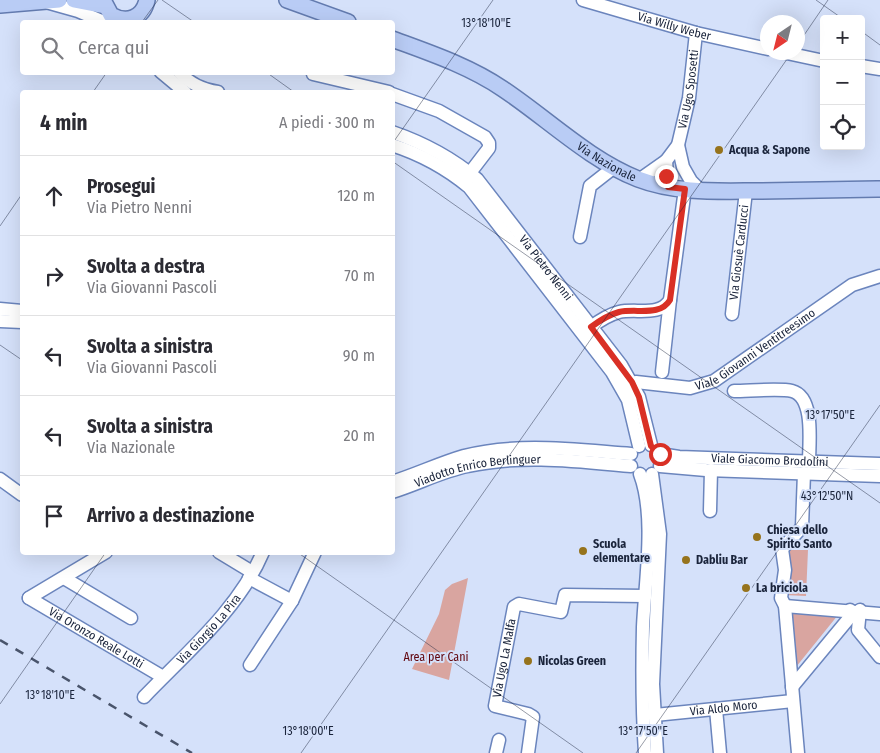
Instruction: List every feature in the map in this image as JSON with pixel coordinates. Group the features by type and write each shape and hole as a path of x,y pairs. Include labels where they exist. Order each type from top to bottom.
{"main road":[{"path":"0,5 60,0"},
{"path":"74,0 104,3 111,15 121,20"},
{"path":"286,0 342,20"},
{"path":"127,20 146,11"},
{"name":"Via Nazionale","path":"395,40 451,60 501,88 613,168 639,180 668,187 701,191 880,189"}],"street":[{"name":"Via Willy Weber","path":"583,0 696,33 760,47"},
{"path":"44,1 78,11 99,20"},
{"name":"Via Ugo Sposetti","path":"696,33 689,98 678,145 683,167 691,182 701,191"},
{"path":"805,57 820,60"},
{"path":"865,67 880,69"},
{"path":"165,75 183,90"},
{"path":"181,75 207,90"},
{"path":"317,75 381,90"},
{"path":"395,95 440,111 485,137 489,143 489,148 467,178"},
{"name":"Via Pietro Nenni","path":"395,133 422,142 467,178 606,364 639,397 646,460"},
{"name":"Via Ugo Sposetti","path":"639,180 666,161 678,145"},
{"name":"Via Pietro Nenni","path":"395,146 417,153 467,178 477,179 621,365 627,385"},
{"path":"666,161 668,187"},
{"path":"668,187 683,167"},
{"path":"580,237 590,186 613,168"},
{"path":"662,372 685,189"},
{"name":"Via Giosuè Carducci","path":"732,314 746,191"},
{"name":"Viale Giovanni Ventitreesimo","path":"627,385 690,388 714,380 852,285 880,276"},
{"path":"591,327 618,312 660,310 670,300"},
{"path":"0,309 20,311"},
{"path":"0,321 20,322"},
{"path":"734,391 792,391 802,397 808,410 802,527 782,549 785,570 781,598 785,606 798,753"},
{"name":"Viadotto Enrico Berlinguer","path":"395,481 466,456 503,450 646,460"},
{"name":"Viadotto Enrico Berlinguer","path":"395,491 467,466 563,454"},
{"name":"Viale Giacomo Brodolini","path":"646,460 679,457 880,476"},
{"path":"646,460 647,532 644,596 649,629 657,753"},
{"path":"645,753 641,683 660,534 646,460"},
{"name":"Viale Giacomo Brodolini","path":"646,460 711,470 880,464"},
{"path":"710,510 711,470"},
{"path":"0,479 20,494"},
{"path":"101,555 64,578 131,618"},
{"path":"223,555 292,601"},
{"name":"Via Giorgio La Pira","path":"144,697 223,614 251,575 261,555"},
{"path":"250,665 292,601 315,555"},
{"name":"Via Oronzo Reale Lotti","path":"64,578 29,598 163,677"},
{"name":"Via Ugo La Malfa","path":"528,753 533,717 495,706 512,611 516,606 561,612 565,595 644,596"},
{"path":"785,606 855,610 880,614"},
{"path":"855,610 858,630 880,657"},
{"path":"792,687 855,610"},
{"name":"Via Aldo Moro","path":"655,715 793,701"},
{"path":"716,709 720,753"},
{"path":"496,753 499,740"}],"green space":[{"path":"785,550 808,550 806,596 784,595"},
{"name":"Area per Cani","path":"468,578 449,680 412,669 439,614 445,590 452,584"},
{"path":"791,612 838,615 796,667"}],"railway":[{"path":"0,640 192,753"}],"place":[{"name":"Acqua & Sapone","path":"719,150"},
{"name":"Chiesa dello Spirito Santo","path":"757,537"},
{"name":"Scuola elementare","path":"583,551"},
{"name":"Dabliu Bar","path":"686,560"},
{"name":"La briciola","path":"746,588"},
{"name":"Nicolas Green","path":"528,661"}],"route":[{"path":"660,454 655,447 651,446 639,397 632,382 591,327 618,312 660,310 670,300 685,189 668,187 666,176"}]}
